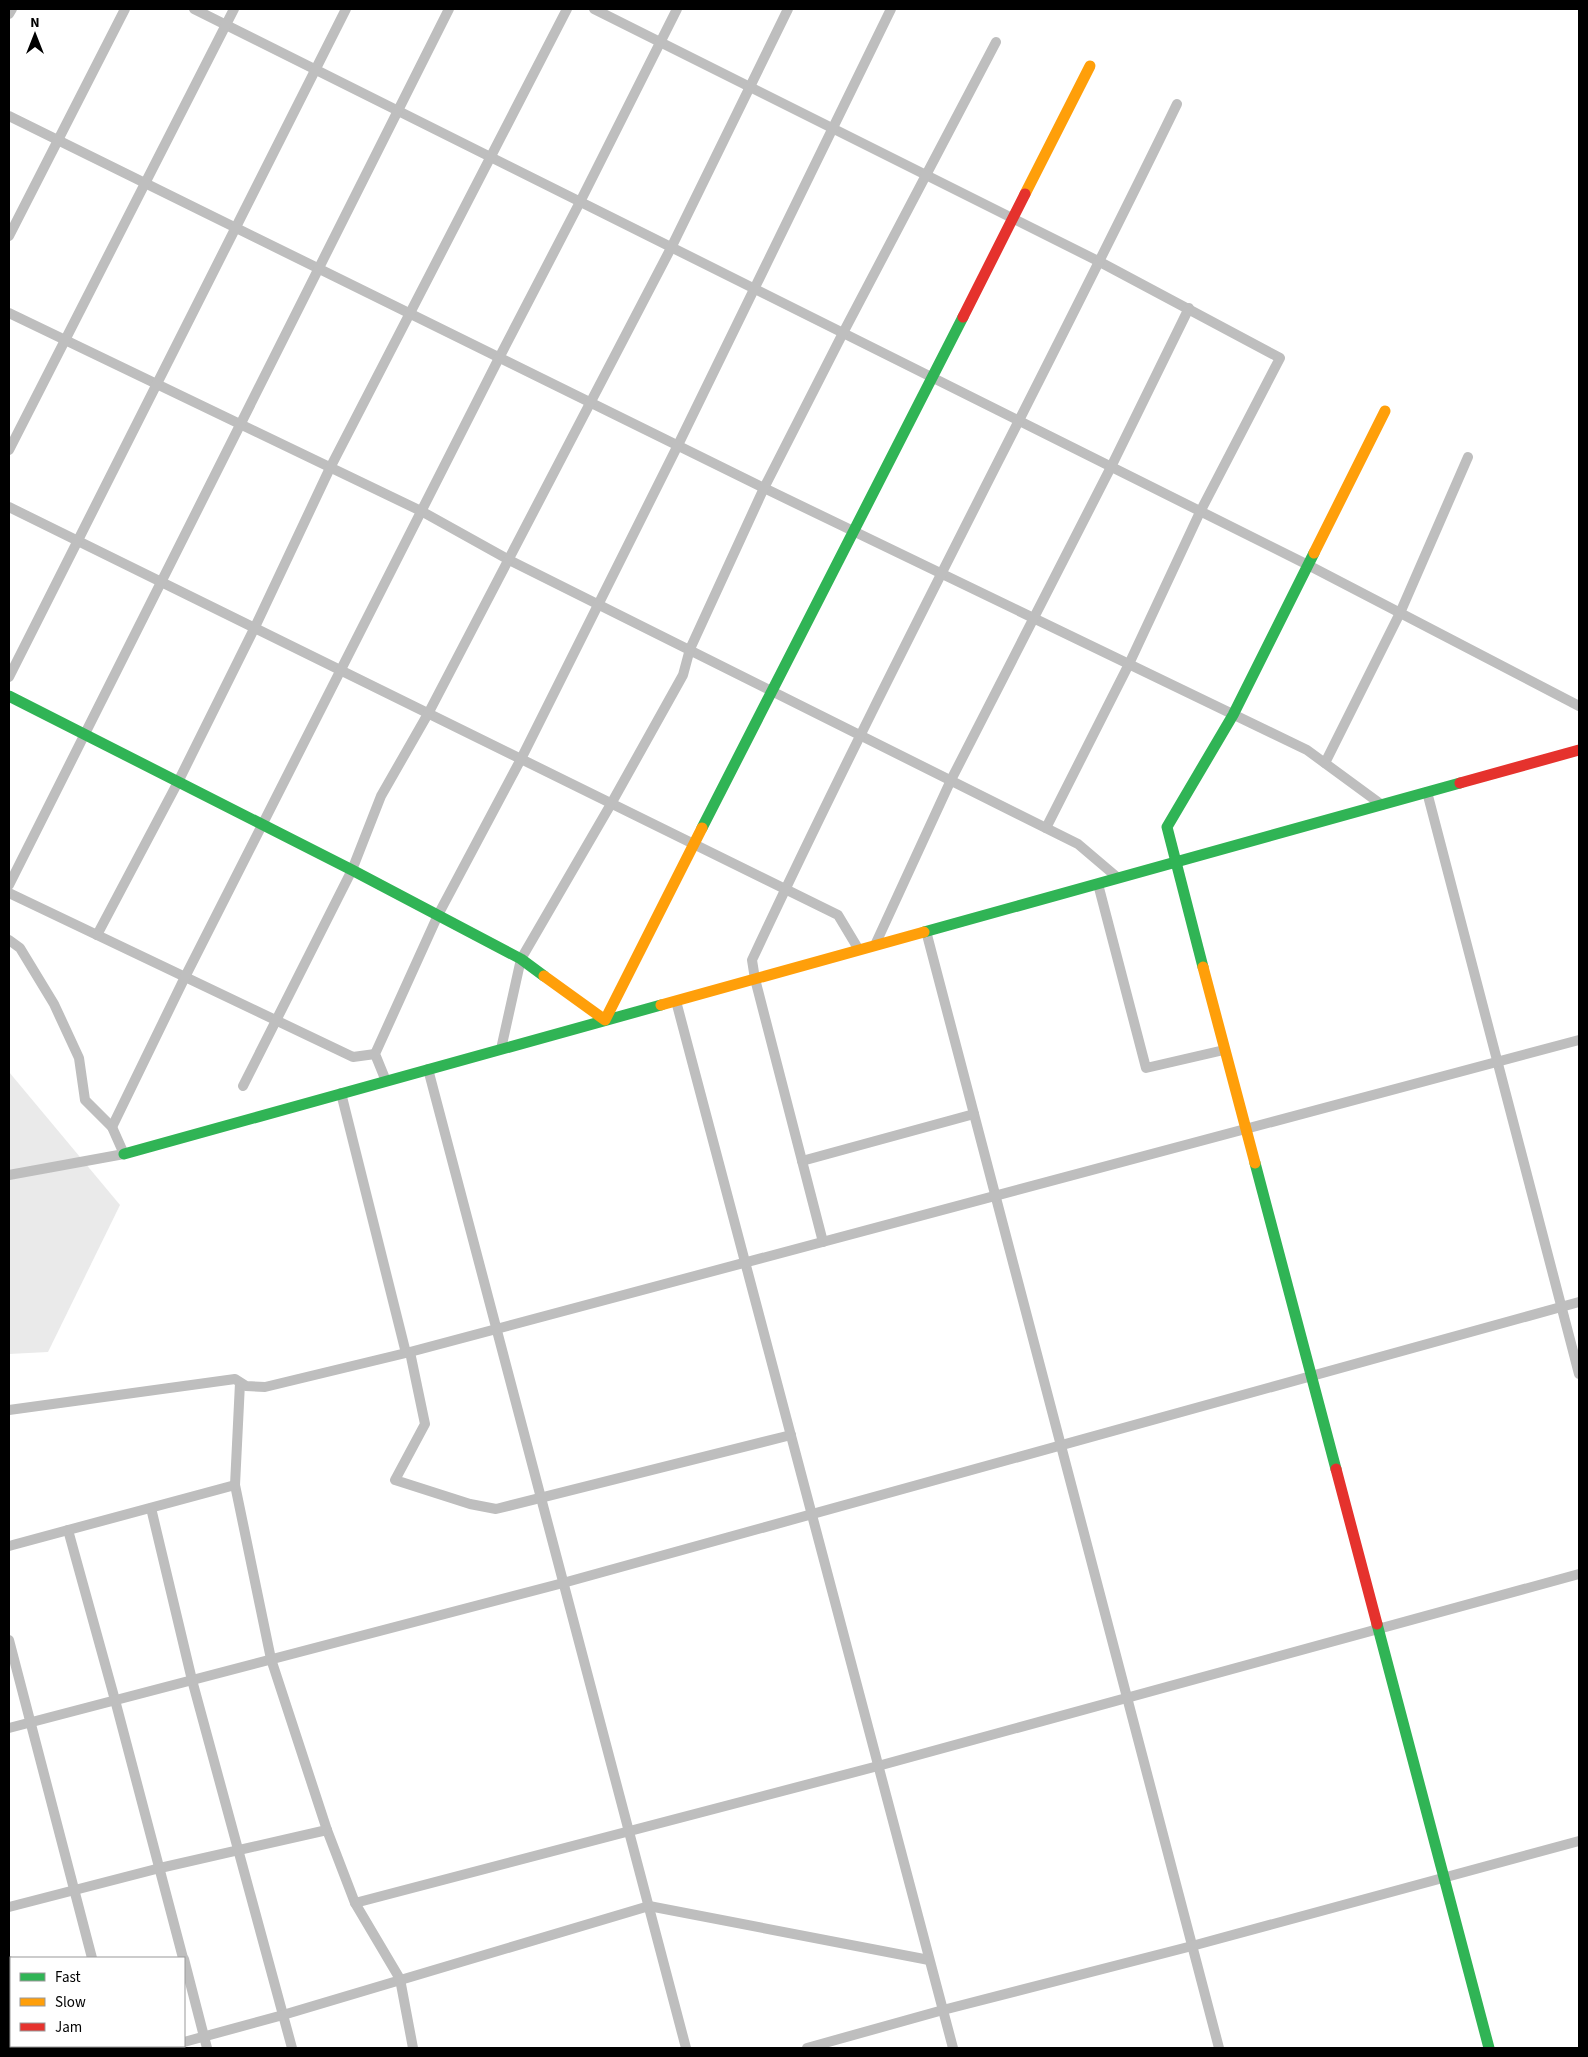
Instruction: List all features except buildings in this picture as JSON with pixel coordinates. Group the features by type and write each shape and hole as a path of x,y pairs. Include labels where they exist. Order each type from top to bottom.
{"street":[{"path":"9,14 12,9"},
{"path":"9,236 125,9"},
{"path":"194,9 1308,566 1579,706"},
{"path":"9,450 234,9"},
{"path":"9,677 346,9"},
{"path":"9,886 449,9"},
{"path":"96,934 178,782 256,627 330,468 492,158 567,9"},
{"path":"594,9 1100,262 1190,308 1280,358 1200,512 1129,664 1046,828"},
{"path":"112,1127 184,977 677,9"},
{"path":"243,1086 352,870 381,796 429,712 509,560 589,401 671,248 788,9"},
{"path":"386,1081 375,1054 438,916 521,759 678,445 892,9"},
{"path":"501,1049 521,959 611,804 683,674 690,649 764,488 996,42"},
{"path":"605,1020 1090,66"},
{"path":"823,1242 752,960 785,889 941,573 1100,262 1177,104"},
{"path":"9,116 764,488 1307,750 1382,805"},
{"path":"875,945 951,780 1190,308"},
{"path":"9,313 421,511 509,560 773,690 1078,844 1118,878"},
{"path":"1385,411 1233,715 1168,827 1174,862 1489,2048"},
{"path":"1325,763 1400,613 1468,457"},
{"path":"9,507 429,712 838,915 859,950"},
{"path":"9,696 352,870 521,959 605,1020"},
{"path":"9,1175 124,1154 1579,750"},
{"path":"1427,792 1579,1374"},
{"path":"1098,884 1146,1068 1224,1050"},
{"path":"9,893 353,1057 375,1054"},
{"path":"926,931 1219,2048"},
{"path":"9,940 20,948 58,1013 79,1058 85,1100 112,1127 124,1154"},
{"path":"676,1001 953,2048"},
{"path":"9,1410 235,1379 246,1386 265,1387 497,1330 1579,1040"},
{"path":"428,1070 686,2048"},
{"path":"342,1093 425,1424 395,1480 470,1504 496,1509 791,1435"},
{"path":"802,1161 974,1114"},
{"path":"9,1728 563,1583 1579,1302"},
{"path":"240,1383 235,1485 271,1659 327,1830 355,1903 400,1979 413,2048"},
{"path":"9,1546 235,1485"},
{"path":"151,1508 192,1680 292,2048"},
{"path":"68,1530 116,1700 183,1957"},
{"path":"355,1903 878,1766 1579,1574"},
{"path":"9,1640 92,1957"},
{"path":"9,1908 160,1868 327,1830"},
{"path":"807,2048 1579,1841"},
{"path":"185,2042 283,2015 649,1906 930,1960"},
{"path":"185,1963 207,2048"}],"shaded area":[{"path":"9,1072 120,1205 48,1352 9,1354"}],"traffic: fast":[{"path":"702,828 963,317"},
{"path":"1203,967 1167,827 1233,715 1314,553"},
{"path":"9,696 352,870 521,959 544,976"},
{"path":"924,932 1460,783"},
{"path":"124,1154 661,1005"},
{"path":"1255,1163 1336,1469"},
{"path":"1377,1624 1489,2048"}],"traffic: slow":[{"path":"1025,194 1090,66"},
{"path":"1314,553 1385,411"},
{"path":"544,976 605,1020 702,828"},
{"path":"661,1005 924,932"},
{"path":"1203,967 1255,1163"}],"traffic: jam":[{"path":"963,317 1025,194"},
{"path":"1460,783 1579,750"},
{"path":"1336,1469 1377,1624"}]}
